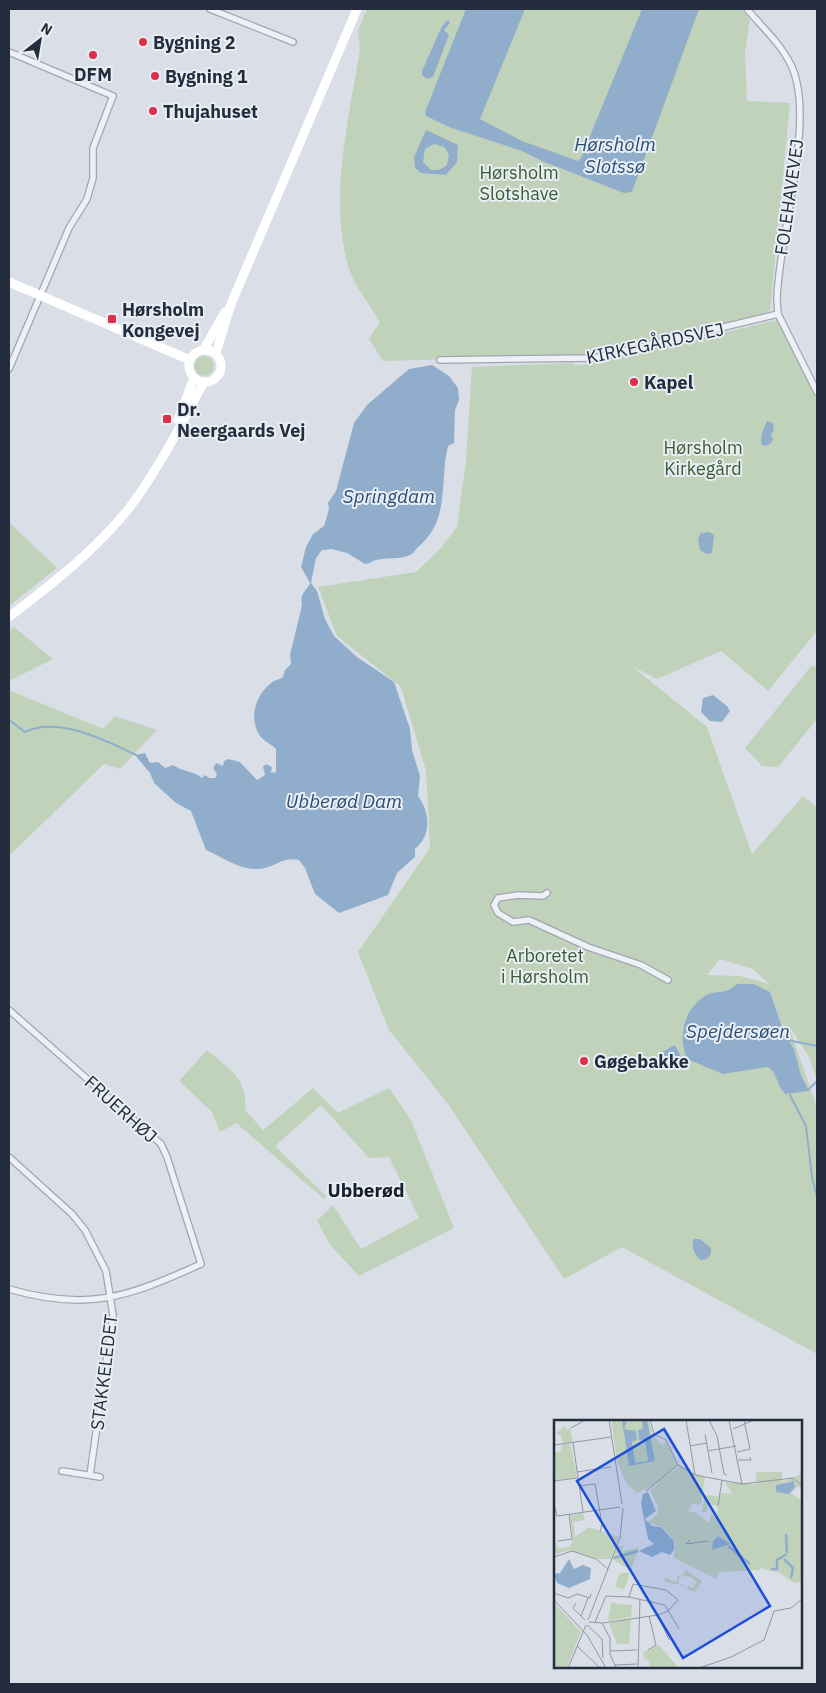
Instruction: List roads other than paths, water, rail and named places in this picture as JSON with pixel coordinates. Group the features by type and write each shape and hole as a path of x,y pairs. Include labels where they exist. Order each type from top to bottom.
{"main road":[{"path":"216,354 231,304 357,9"},
{"path":"9,282 190,360"},
{"path":"168,446 170,436 184,407 194,378 189,367 190,360 193,354 204,349 231,304"},
{"path":"194,378 204,382 214,380 220,372 220,360 216,354 204,349"},
{"path":"9,617 58,579 102,538 130,506 175,438 204,382"}],"street":[{"path":"210,9 293,42"},
{"name":"FOLEHAVEVEJ","path":"747,9 784,52 792,67 797,85 800,115 797,149 777,284 778,314 817,392"},
{"path":"9,52 113,96 93,148 91,188 69,228 9,369"},
{"name":"KIRKEGÅRDSVEJ","path":"440,360 595,358 778,314"},
{"path":"547,892 543,896 518,895 498,898 494,905 498,913 513,922 529,920 588,947 641,965 668,980"},
{"name":"FRUERHØJ","path":"9,1010 161,1144 167,1157 201,1264 168,1279 111,1298"},
{"name":"STAKKELEDET","path":"9,1157 72,1214 85,1230 106,1271 111,1298 111,1334 90,1476"},
{"path":"9,1289 54,1300 71,1302 111,1298"},
{"path":"62,1472 100,1477"}],"water":[{"name":"Hørsholm Slotssø","path":"466,9 525,9 480,119 522,141 578,161 581,158 642,9 699,9 632,192 624,193 542,161 522,151 449,127 426,116 425,112"},
{"path":"448,20 450,23 444,30 449,35 433,77 427,79 422,75 422,71 442,26"},
{"path":"426,130 458,145 457,162 446,175 421,173 415,168 414,157","holes":["434,144 444,147 449,154 447,165 439,170 431,170 423,162 425,149"]},
{"name":"Ubberød Dam","path":"432,365 449,376 458,388 459,400 455,410 454,443 448,446 440,513 435,525 428,536 410,555 402,557 380,559 365,564 347,553 332,549 322,550 316,558 311,583 317,591 325,619 334,636 357,657 394,682 410,729 412,750 420,776 418,796 427,816 427,830 421,843 415,849 415,857 397,873 388,895 339,913 315,894 305,868 299,860 285,860 270,867 257,869 241,867 206,850 191,811 176,803 154,783 150,773 135,755 145,753 150,763 158,762 165,768 173,765 202,778 205,775 209,778 215,778 217,774 213,768 216,763 223,766 224,761 228,759 240,762 257,780 265,775 263,767 266,764 272,767 271,773 276,772 276,749 263,739 257,730 254,716 260,695 273,682 283,677 285,670 291,664 290,655 302,605 301,601 310,583 301,567 306,547 313,534 324,526 329,509 328,503 336,491 354,423 367,405 409,369"},
{"path":"767,421 773,423 774,430 771,435 773,439 770,444 764,446 761,444 762,433"},
{"path":"709,532 714,535 712,553 706,554 700,550 698,539 701,533"},
{"path":"713,695 727,706 730,711 722,722 710,721 701,712 703,698"},
{"name":"Spejdersøen","path":"737,984 754,984 770,992 784,1033 794,1049 801,1075 809,1091 785,1094 773,1072 768,1067 723,1074 687,1059 684,1051 683,1033 687,1016 705,996 728,990"},
{"path":"675,1045 681,1057 680,1063 674,1063 660,1056 660,1053"},
{"path":"694,1239 700,1239 711,1248 711,1254 707,1259 701,1260 695,1254 693,1248"}],"waterway":[{"path":"9,720 25,732 38,728 52,727 81,732 136,755"},
{"path":"787,1040 817,1046"},
{"path":"809,1089 817,1081"},
{"path":"790,1095 806,1126 812,1177 817,1197"}],"place":[{"name":"Bygning 2","path":"143,42"},
{"name":"DFM","path":"93,55"},
{"name":"Bygning 1","path":"155,76"},
{"name":"Thujahuset","path":"153,111"},
{"name":"Hørsholm Kongevej","path":"112,319"},
{"name":"Kapel","path":"634,382"},
{"name":"Dr. Neergaards Vej","path":"167,419"},
{"name":"Gøgebakke","path":"584,1061"}],"district":[{"name":"Ubberød","path":"366,1190"}],"park label":[{"name":"Hørsholm Slotshave","path":"519,182"},
{"name":"Hørsholm Kirkegård","path":"703,457"},
{"name":"Arboretet i Hørsholm","path":"545,965"}],"water label":[{"name":"Springdam","path":"389,496"}]}
